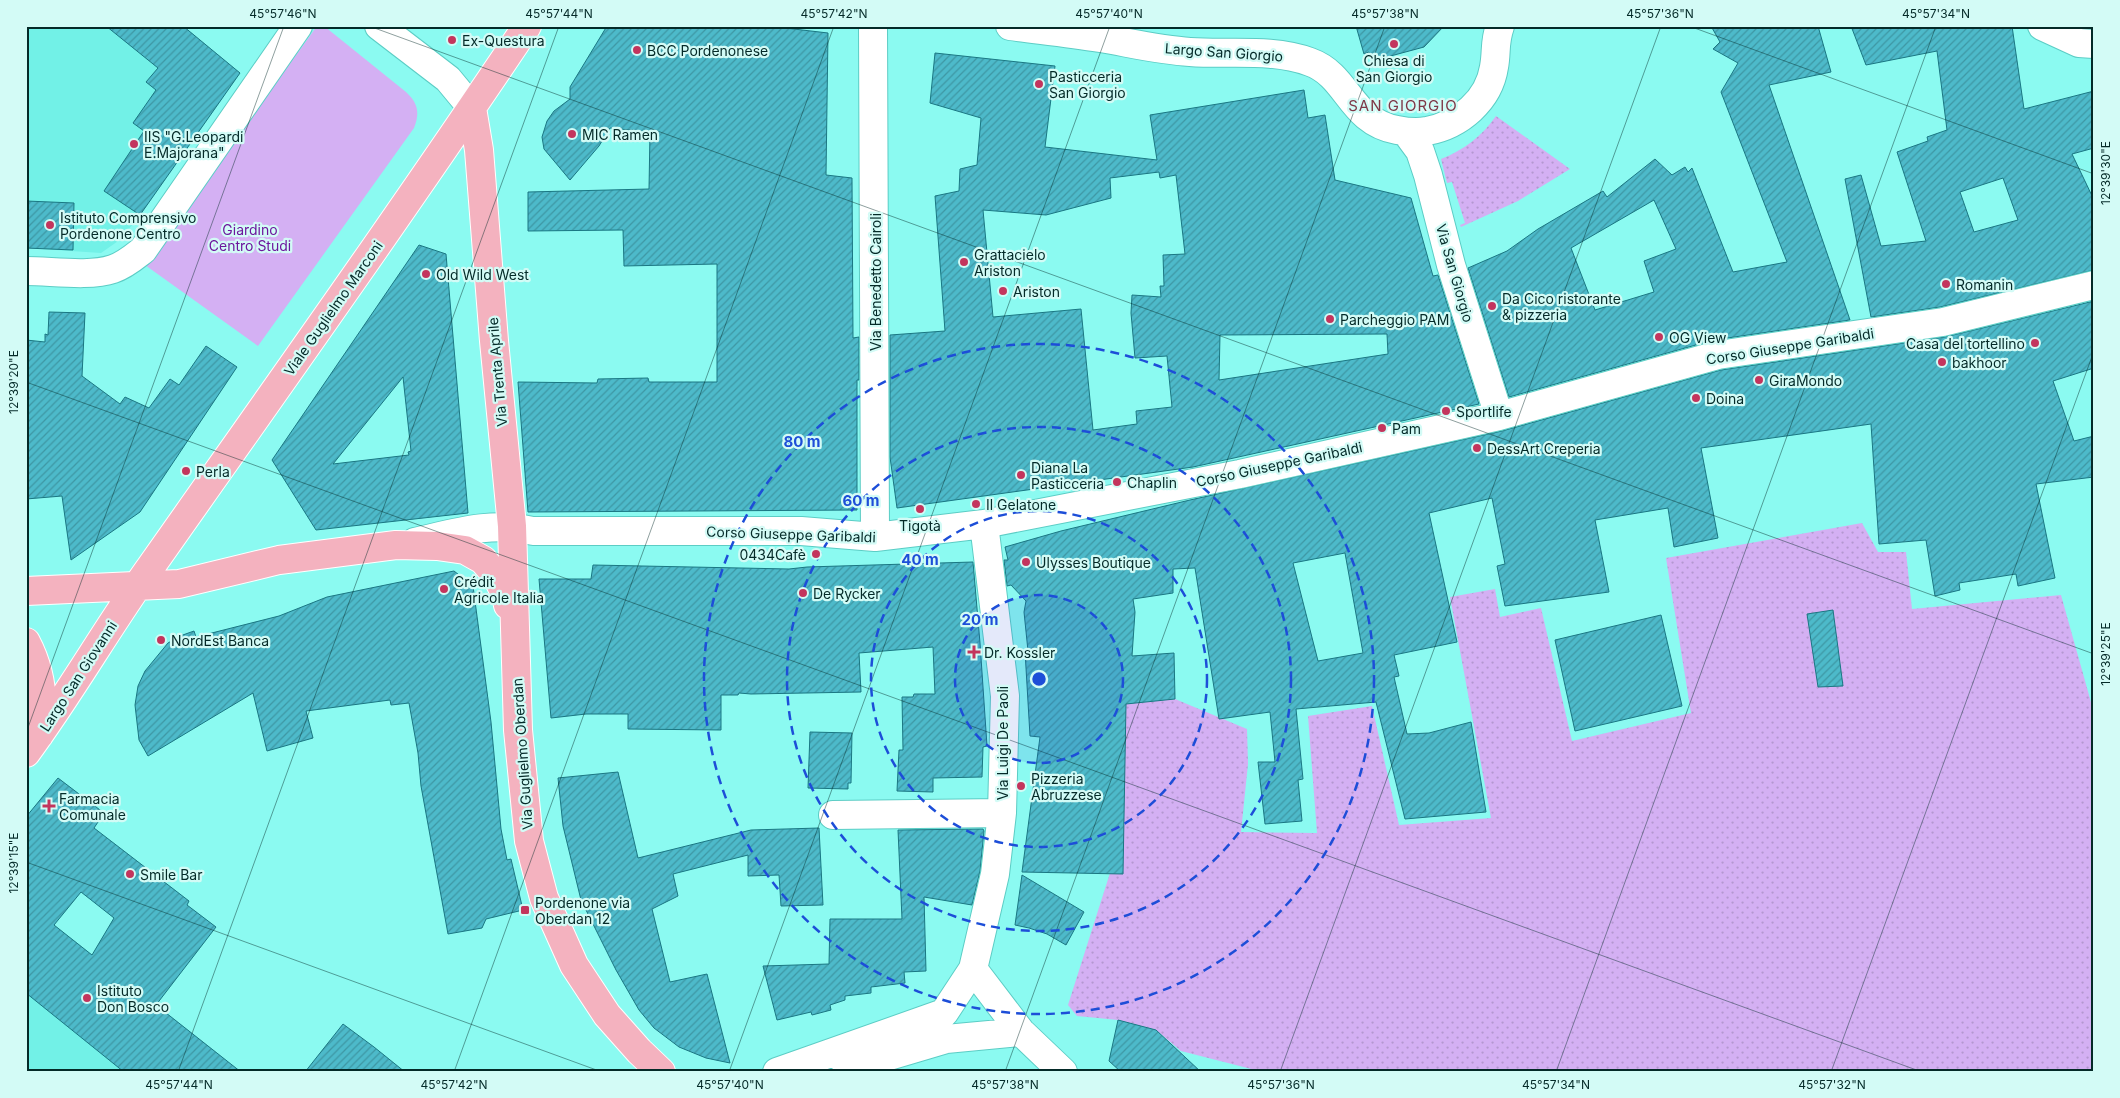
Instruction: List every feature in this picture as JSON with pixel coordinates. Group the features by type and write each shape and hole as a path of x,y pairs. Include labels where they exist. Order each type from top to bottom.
{"main road":[{"name":"Viale Guglielmo Marconi","path":"136,587 472,108 527,26"},
{"name":"Via Trenta Aprile","path":"472,108 479,150 493,332 512,526 514,636"},
{"path":"26,591 179,584 279,560 396,546 437,546 465,550 483,560 496,575 506,595 514,636"},
{"name":"Largo San Giovanni","path":"33,744 136,587"},
{"name":"Via Guglielmo Oberdan","path":"514,636 518,730 524,804 529,841 544,898 574,965 607,1015 639,1051 661,1072"},
{"name":"Largo San Giovanni","path":"26,642 33,654 42,681 43,714 33,744"}],"street":[{"path":"26,270 97,272 114,269 130,261 143,250 159,230 298,26"},
{"path":"379,26 448,79 472,108"},
{"name":"Via Benedetto Cairoli","path":"873,26 875,537"},
{"name":"Largo San Giorgio","path":"1010,26 1189,52 1270,53 1312,62 1332,76 1365,116 1385,128 1406,132 1426,132 1456,122 1466,115 1479,100 1494,70 1495,42 1500,26"},
{"path":"2042,26 2079,43 2094,44"},
{"name":"Via San Giorgio","path":"1406,132 1420,151 1428,175 1451,264 1498,416"},
{"name":"Corso Giuseppe Garibaldi","path":"512,526 533,531 801,531 875,537 984,524 1240,474 1498,416 1718,356 1944,322 2094,285"},
{"name":"Via Luigi De Paoli","path":"778,1072 944,1013 973,969 995,874 1002,813 1005,696 984,524"},
{"path":"396,546 479,528 512,526"},
{"name":"Via Luigi De Paoli","path":"833,815 1002,813"},
{"path":"973,969 1021,1032 1063,1072"},
{"path":"846,1072 855,1066 946,1039 1021,1032"}],"shaded area":[{"name":"IIS \"G.Leopardi E.Majorana\"","path":"26,26 183,26 240,73 140,215 121,239 101,253 26,248"},
{"name":"Istituto Don Bosco","path":"26,897 54,925 241,1072 26,1072"}],"green space":[{"name":"Giardino Centro Studi","path":"317,26 324,26 406,92 417,108 417,118 414,128 258,346 145,265"},
{"path":"1496,116 1570,169 1518,201 1461,227 1460,225 1465,223 1452,182 1447,183 1441,159 1472,142"},
{"path":"1862,523 1878,552 1906,552 1912,609 2061,595 2094,713 2094,1072 1263,1072 1181,1051 1156,1030 1118,1020 1077,1016 1068,1005 1110,873 1126,704 1175,699 1247,729 1248,764 1241,832 1317,833 1308,716 1372,706 1399,825 1491,818 1450,597 1495,589 1500,617 1541,608 1572,741 1691,713 1666,558"}],"building":[{"path":"106,26 183,26 240,73 140,215 104,191 144,131 133,123 156,90 146,82 158,68"},
{"path":"607,26 768,26 828,33 826,175 852,178 853,338 859,337 859,380 857,380 857,510 528,512 518,382 597,383 598,379 648,378 649,382 717,382 717,264 624,266 623,230 528,231 528,192 649,189 650,132 610,128 599,146 570,180 544,149 542,137 547,121 554,111 570,99 570,87"},
{"name":"Chiesa di San Giorgio","path":"1356,26 1444,26 1424,47 1372,61 1369,52 1364,54"},
{"path":"1711,26 1818,26 1831,72 1769,85 1850,320 1714,340 1509,397 1468,268 1507,251 1538,229 1603,191 1607,197 1655,159 1672,175 1685,167 1688,172 1692,168 1733,272 1787,262 1721,92 1738,63 1713,49 1720,42","holes":["1654,200 1676,249 1644,261 1654,292 1595,310 1571,248"]},
{"path":"1851,26 2012,26 2024,109 2094,91 2094,148 2072,154 2094,200 2094,270 1940,307 1871,317 1845,179 1861,175 1881,246 1926,241 1897,152 1928,141 1927,137 1947,130 1937,51 1866,65","holes":["2003,178 2018,220 1974,232 1960,192"]},
{"path":"935,53 1055,66 1045,147 1157,160 1150,115 1304,90 1308,118 1325,115 1335,180 1411,198 1433,276 1438,275 1479,404 1193,467 897,508 890,457 890,335 945,331 935,196 959,191 960,169 977,165 981,118 930,103","holes":["1159,172 1160,178 1176,175 1185,254 1163,255 1164,286 1160,286 1161,297 1132,295 1131,313 1135,358 1167,356 1172,407 1136,411 1137,424 1093,430 1081,309 993,317 983,210 1046,215 1111,198 1110,178","1387,334 1388,354 1219,380 1220,335"]},
{"name":"Istituto Comprensivo Pordenone Centro","path":"26,201 74,203 73,250 26,248"},
{"path":"419,245 446,254 468,513 316,530 272,460","holes":["403,377 411,451 408,452 409,455 333,464"]},
{"path":"2094,301 2094,368 2053,381 2074,441 2094,436 2094,477 2036,484 2055,578 2018,586 2016,574 1959,583 1960,590 1935,596 1926,540 1879,544 1871,424 1701,448 1718,538 1674,547 1668,508 1595,520 1609,592 1505,606 1497,566 1505,564 1492,498 1429,513 1457,642 1394,655 1399,676 1394,677 1407,734 1429,733 1471,722 1486,812 1405,819 1376,702 1296,709 1303,779 1298,780 1302,821 1265,824 1258,762 1275,762 1270,712 1219,719 1195,568 1173,569 1173,593 1133,599 1135,612 1132,656 1174,653 1175,699 1126,704 1123,874 1022,872 1040,737 1030,736 1025,651 1028,651 1024,612 1026,601 1011,585 1007,586 1004,560 1008,560 1005,547 1061,531 1190,500 1502,431 1721,370 1945,337","holes":["1345,553 1363,653 1318,661 1293,563"]},
{"path":"49,312 85,313 82,376 120,404 125,397 149,408 170,379 179,385 206,346 237,367 140,512 71,560 62,496 26,499 26,340 45,342 45,334 48,335"},
{"path":"973,562 987,746 983,747 982,777 933,778 933,792 897,791 899,750 903,750 902,697 913,697 914,694 935,694 933,647 859,653 861,692 739,693 738,695 721,695 721,730 628,729 628,714 586,714 551,718 539,579 591,579 593,565 789,569"},
{"path":"454,571 473,586 491,722 501,829 507,860 511,859 523,910 486,919 482,928 448,934 421,786 418,753 409,703 391,705 390,700 306,711 313,738 267,751 253,693 148,756 139,740 135,705 138,686 145,671 168,643 180,636 194,631 196,637 279,616 327,597"},
{"path":"1833,610 1843,686 1818,687 1807,614"},
{"path":"1661,615 1682,706 1575,731 1555,640"},
{"path":"810,732 852,733 851,783 848,783 848,789 808,788"},
{"path":"618,772 638,858 751,830 819,828 823,905 781,906 779,875 748,876 748,855 673,874 678,896 652,909 670,982 707,974 730,1063 706,1058 679,1047 654,1028 639,1010 616,970 581,900 563,826 558,778"},
{"path":"58,778 104,813 94,828 189,901 187,905 216,927 156,1005 241,1072 124,1072 26,993 26,817","holes":["81,892 114,918 92,955 54,925"]},
{"path":"983,829 980,871 972,905 924,897 926,971 904,972 905,983 871,987 871,993 845,996 845,1000 830,1005 831,1010 812,1015 811,1012 777,1020 763,966 829,964 830,919 902,919 898,830"},
{"path":"1022,875 1084,912 1066,945 1047,934 1015,925"},
{"path":"1118,1020 1156,1030 1201,1072 1121,1072 1109,1061"},
{"path":"343,1024 374,1047 405,1072 305,1072"}],"place":[{"name":"Ex-Questura","path":"452,40"},
{"name":"Chiesa di San Giorgio","path":"1394,44"},
{"name":"BCC Pordenonese","path":"637,50"},
{"name":"Pasticceria San Giorgio","path":"1039,84"},
{"name":"MIC Ramen","path":"572,134"},
{"name":"IIS \"G.Leopardi E.Majorana\"","path":"134,144"},
{"name":"Istituto Comprensivo Pordenone Centro","path":"50,225"},
{"name":"Grattacielo Ariston","path":"964,262"},
{"name":"Old Wild West","path":"426,274"},
{"name":"Romanin","path":"1946,284"},
{"name":"Ariston","path":"1003,291"},
{"name":"Da Cico ristorante & pizzeria","path":"1492,306"},
{"name":"Parcheggio PAM","path":"1330,319"},
{"name":"OG View","path":"1659,337"},
{"name":"Casa del tortellino","path":"2035,343"},
{"name":"bakhoor","path":"1942,362"},
{"name":"GiraMondo","path":"1759,380"},
{"name":"Doina","path":"1696,398"},
{"name":"Sportlife","path":"1446,411"},
{"name":"Pam","path":"1382,428"},
{"name":"DessArt Creperia","path":"1477,448"},
{"name":"Perla","path":"186,471"},
{"name":"Diana La Pasticceria","path":"1021,475"},
{"name":"Chaplin","path":"1117,482"},
{"name":"Il Gelatone","path":"976,504"},
{"name":"Tigotà","path":"920,509"},
{"name":"0434Cafè","path":"816,554"},
{"name":"Ulysses Boutique","path":"1026,562"},
{"name":"Crédit Agricole Italia","path":"444,589"},
{"name":"De Rycker","path":"803,593"},
{"name":"NordEst Banca","path":"161,640"},
{"name":"Dr. Kossler","path":"974,652"},
{"name":"Pizzeria Abruzzese","path":"1021,786"},
{"name":"Farmacia Comunale","path":"49,806"},
{"name":"Smile Bar","path":"130,874"},
{"name":"Pordenone via Oberdan 12","path":"525,910"},
{"name":"Istituto Don Bosco","path":"87,998"}],"district":[{"name":"SAN GIORGIO","path":"1403,105"}]}
